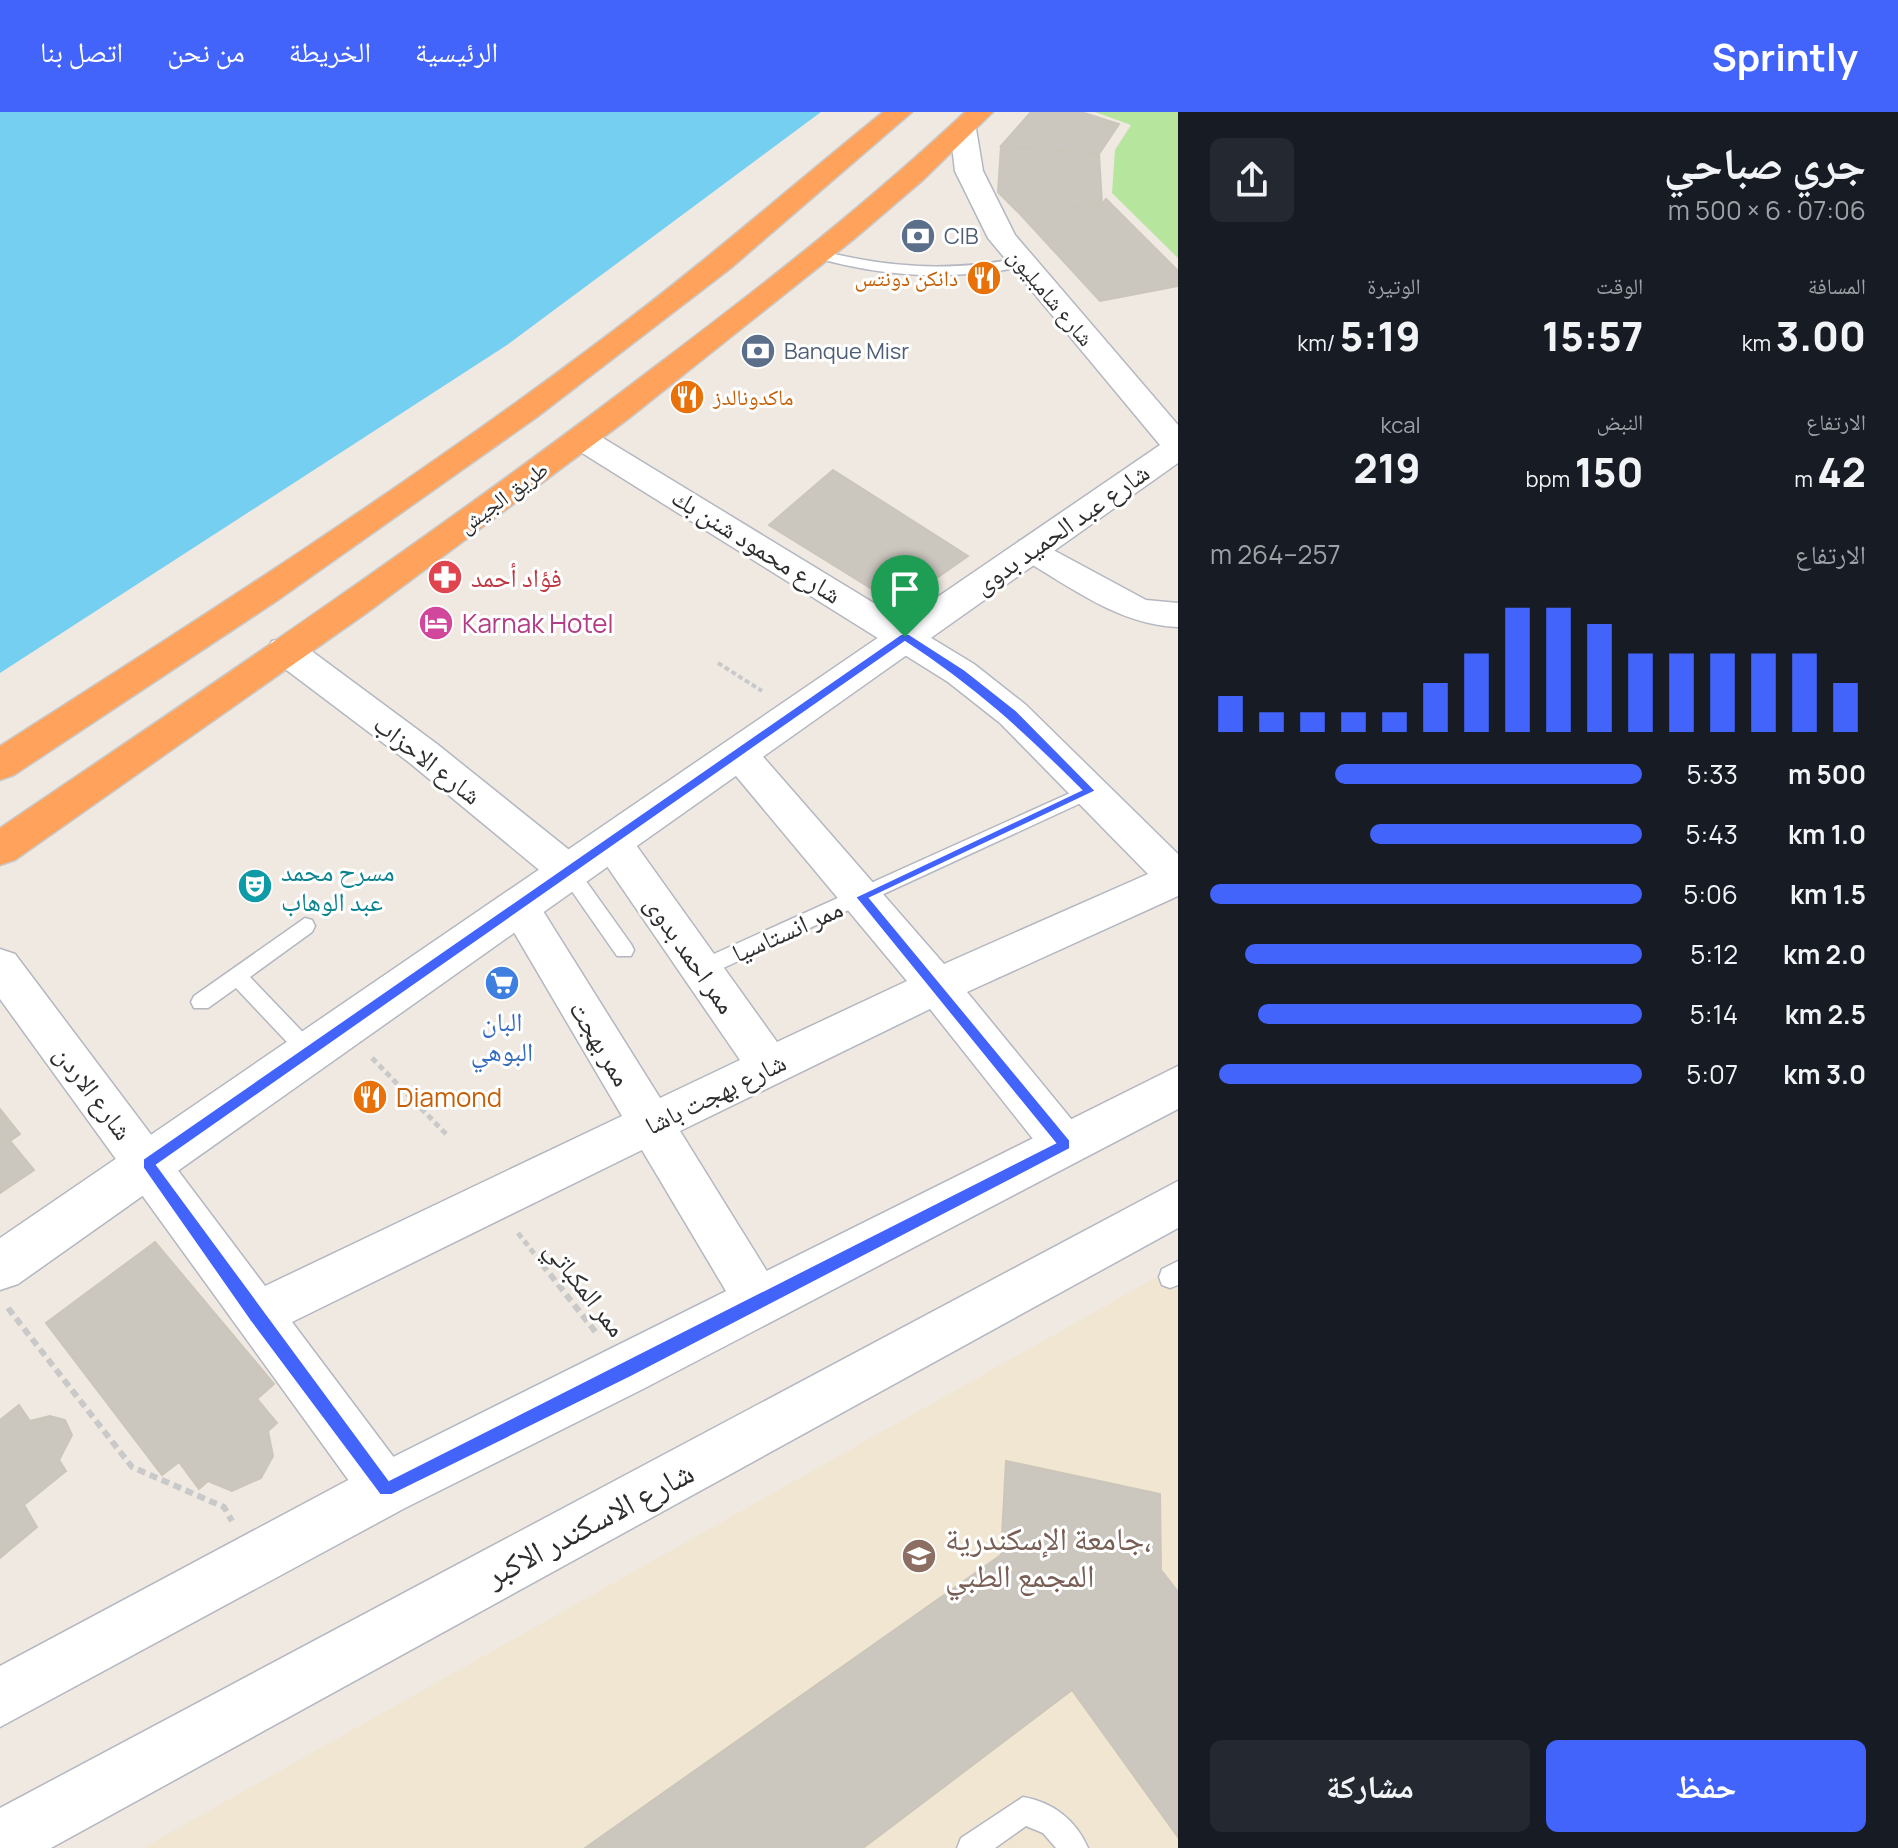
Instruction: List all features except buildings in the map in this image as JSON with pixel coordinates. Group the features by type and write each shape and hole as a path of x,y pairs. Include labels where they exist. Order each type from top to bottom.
{"highway":[{"path":"65,804 6,762 408,494 564,383 753,238 899,112"},
{"name":"طريق الجيش","path":"0,849 582,439 818,254 972,120"},
{"path":"859,145 866,155 881,163 920,167"},
{"path":"151,666 206,706"}],"main road":[{"name":"شارع شامبليون","path":"972,120 969,171 977,193 1020,262 1175,434"},
{"name":"شارع عبد الحميد بدوى","path":"0,1267 1031,549 1175,434"},
{"path":"0,1698 386,1489 625,1371 1178,1086"},
{"name":"شارع الاسكندر الاكبر","path":"0,1842 1178,1203"}],"street":[{"name":"شارع محمود شنن بك","path":"582,439 961,673 1013,714 1178,878"},
{"path":"1031,549 1134,608 1150,614 1178,615"},
{"name":"شارع الاحزاب","path":"285,650 424,754 569,872"},
{"path":"739,754 937,986 1065,1145"},
{"name":"ممر احمد بدوى","path":"612,842 770,1067"},
{"name":"شارع بهجت باشا","path":"255,1315 937,986 1178,878"},
{"name":"ممر بهجت","path":"519,906 759,1302"},
{"name":"شارع الاردن","path":"0,966 386,1489"}],"lane":[{"path":"818,254 870,268 917,273 964,272 1020,262"},
{"name":"ممر انستاسيا","path":"701,969 1090,791"},
{"path":"569,872 624,950"},
{"path":"201,1002 305,926"},
{"path":"237,976 309,1052"},
{"path":"971,1848 1023,1811 1041,1813 1056,1825 1074,1848"}],"path":[{"path":"718,663 797,713"},
{"path":"343,1028 448,1136"},
{"name":"ممر المكباتي","path":"516,1230 625,1371"},
{"path":"0,1298 132,1467 224,1507 253,1559"}],"shaded area":[{"name":"جامعة الإسكندرية، المجمع الطبي","path":"1178,1265 1178,1848 143,1848"}],"green space":[{"path":"1095,112 1178,112 1178,258 1112,193 1115,150 1131,125"}],"water":[{"path":"0,112 821,112 507,345 0,673"}],"place":[{"name":"CIB","path":"918,236"},
{"name":"دانكن دونتس","path":"984,278"},
{"name":"Banque Misr","path":"758,351"},
{"name":"ماكدونالدز","path":"687,397"},
{"name":"فؤاد أحمد","path":"445,577"},
{"name":"Karnak Hotel","path":"436,623"},
{"name":"مسرح محمد عبد الوهاب","path":"255,886"},
{"name":"البان البوهي","path":"502,983"},
{"name":"Diamond","path":"370,1097"},
{"name":"جامعة الإسكندرية، المجمع الطبي","path":"919,1556"}],"route":[{"path":"905,637 961,673 1013,714 1090,791 861,897 1065,1145 625,1371 386,1489 255,1315 148,1164 905,637"}]}
